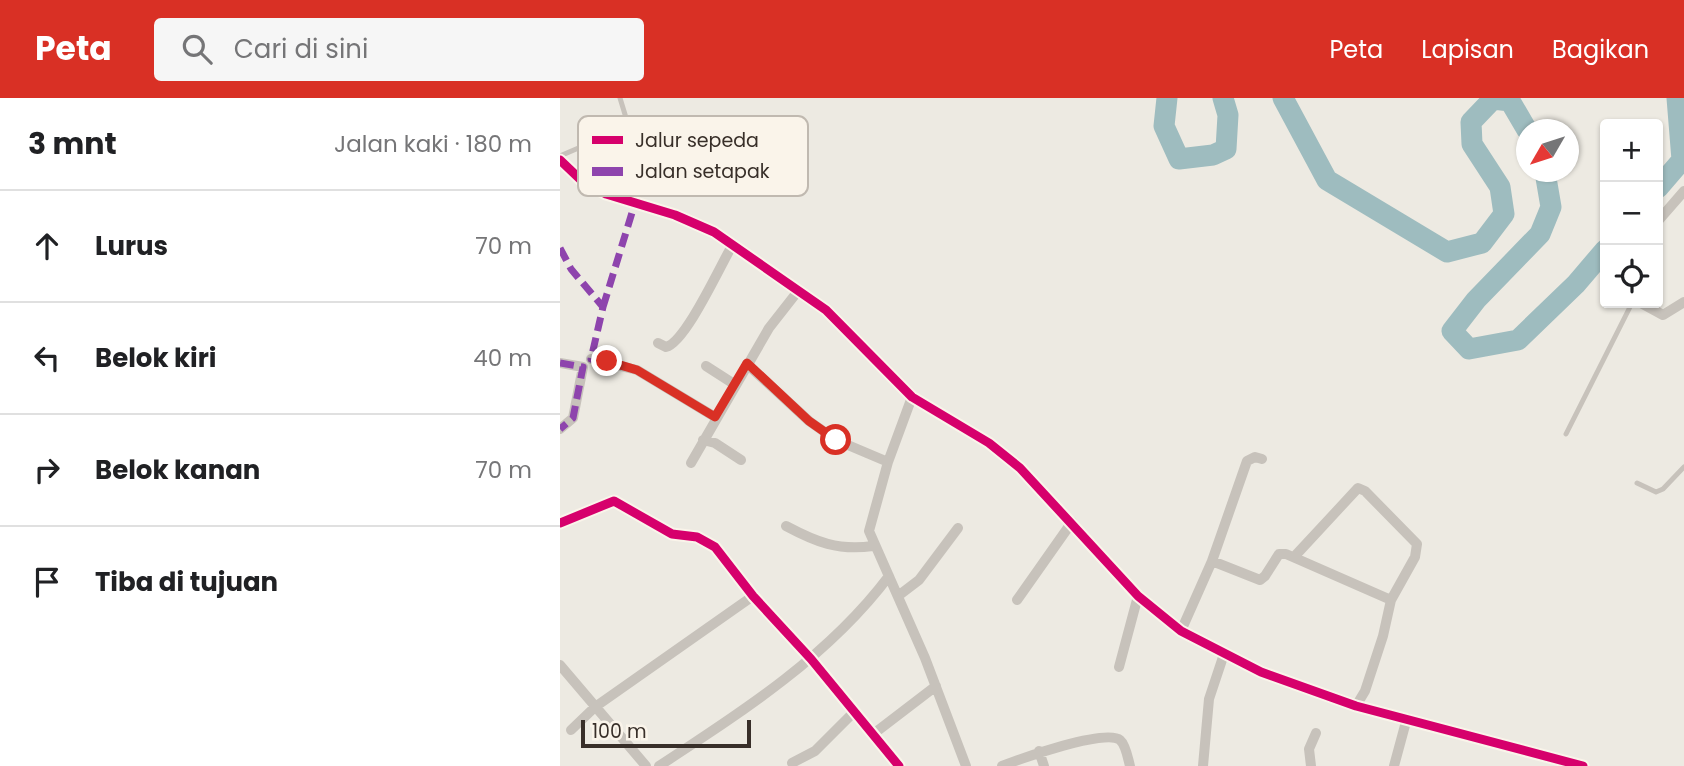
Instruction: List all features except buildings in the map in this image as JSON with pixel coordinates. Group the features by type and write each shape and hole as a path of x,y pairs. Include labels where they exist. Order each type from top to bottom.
{"street":[{"path":"560,158 578,177"},
{"path":"1663,215 1684,191"},
{"path":"613,196 675,215 714,232 826,310 912,397 989,443 1020,468 1138,596 1181,631 1261,672 1356,706 1583,766"},
{"path":"658,343 666,347 675,342 700,306 733,244"},
{"path":"691,463 747,363 769,328 798,291"},
{"path":"1650,308 1663,315 1684,302"},
{"path":"591,359 637,370 715,417"},
{"path":"560,363 583,367 573,418 560,429"},
{"path":"747,363 809,421 836,440 888,462"},
{"path":"706,366 734,384"},
{"path":"912,397 888,462 870,523 873,546 898,596 966,766"},
{"path":"703,440 741,460"},
{"path":"1181,631 1212,561 1247,461 1252,457 1262,459"},
{"path":"1294,557 1354,490 1361,489 1416,544 1415,557 1391,600 1383,636 1365,691 1356,706"},
{"path":"560,523 614,501 672,534 706,540 715,547 752,596 811,659 899,766"},
{"path":"1017,600 1072,522"},
{"path":"786,526 829,547 851,549 873,546"},
{"path":"898,596 919,580 958,528"},
{"path":"1212,561 1260,580 1279,554 1294,557 1391,600"},
{"path":"659,766 811,659 871,599 888,576"},
{"path":"571,730 595,707 752,596"},
{"path":"1119,667 1138,596"},
{"path":"1203,766 1209,699 1224,654"},
{"path":"560,665 646,766"},
{"path":"872,735 936,686"},
{"path":"792,762 815,751 853,713"},
{"path":"1394,766 1407,718"},
{"path":"1311,766 1309,749 1316,733"},
{"path":"1002,766 1039,751 1098,738 1117,738 1123,743 1130,766"},
{"path":"1039,751 1044,766"}],"lane":[{"path":"620,98 625,116"},
{"path":"560,158 578,150"},
{"path":"1566,434 1629,308"},
{"path":"1637,483 1656,492 1663,489 1684,467"}],"waterway":[{"path":"1167,98 1164,126 1179,159 1213,155 1226,149 1228,115 1223,98"},
{"path":"1283,98 1327,180 1447,252 1482,243 1504,214 1500,187 1472,144 1471,122 1493,99 1510,101 1521,119"},
{"path":"1663,182 1682,160 1677,98"},
{"path":"1547,182 1551,207 1540,234 1476,300 1452,331 1469,349 1518,340 1576,284 1600,256"}],"marked path":[{"path":"603,307 635,203"},
{"path":"560,248 571,269 603,307 591,359 637,370 715,417"},
{"path":"560,363 583,367 573,418 560,429"}],"cycle path":[{"path":"560,160 578,177"},
{"path":"613,196 675,215 714,232 826,310 912,397 989,443 1020,468 1138,596 1181,631 1261,672 1356,706 1583,766"},
{"path":"560,523 614,501 672,534 697,537 715,547 753,596 811,659 899,766"}],"route":[{"path":"607,361 637,370 715,417 747,363 809,421 836,440"}]}
